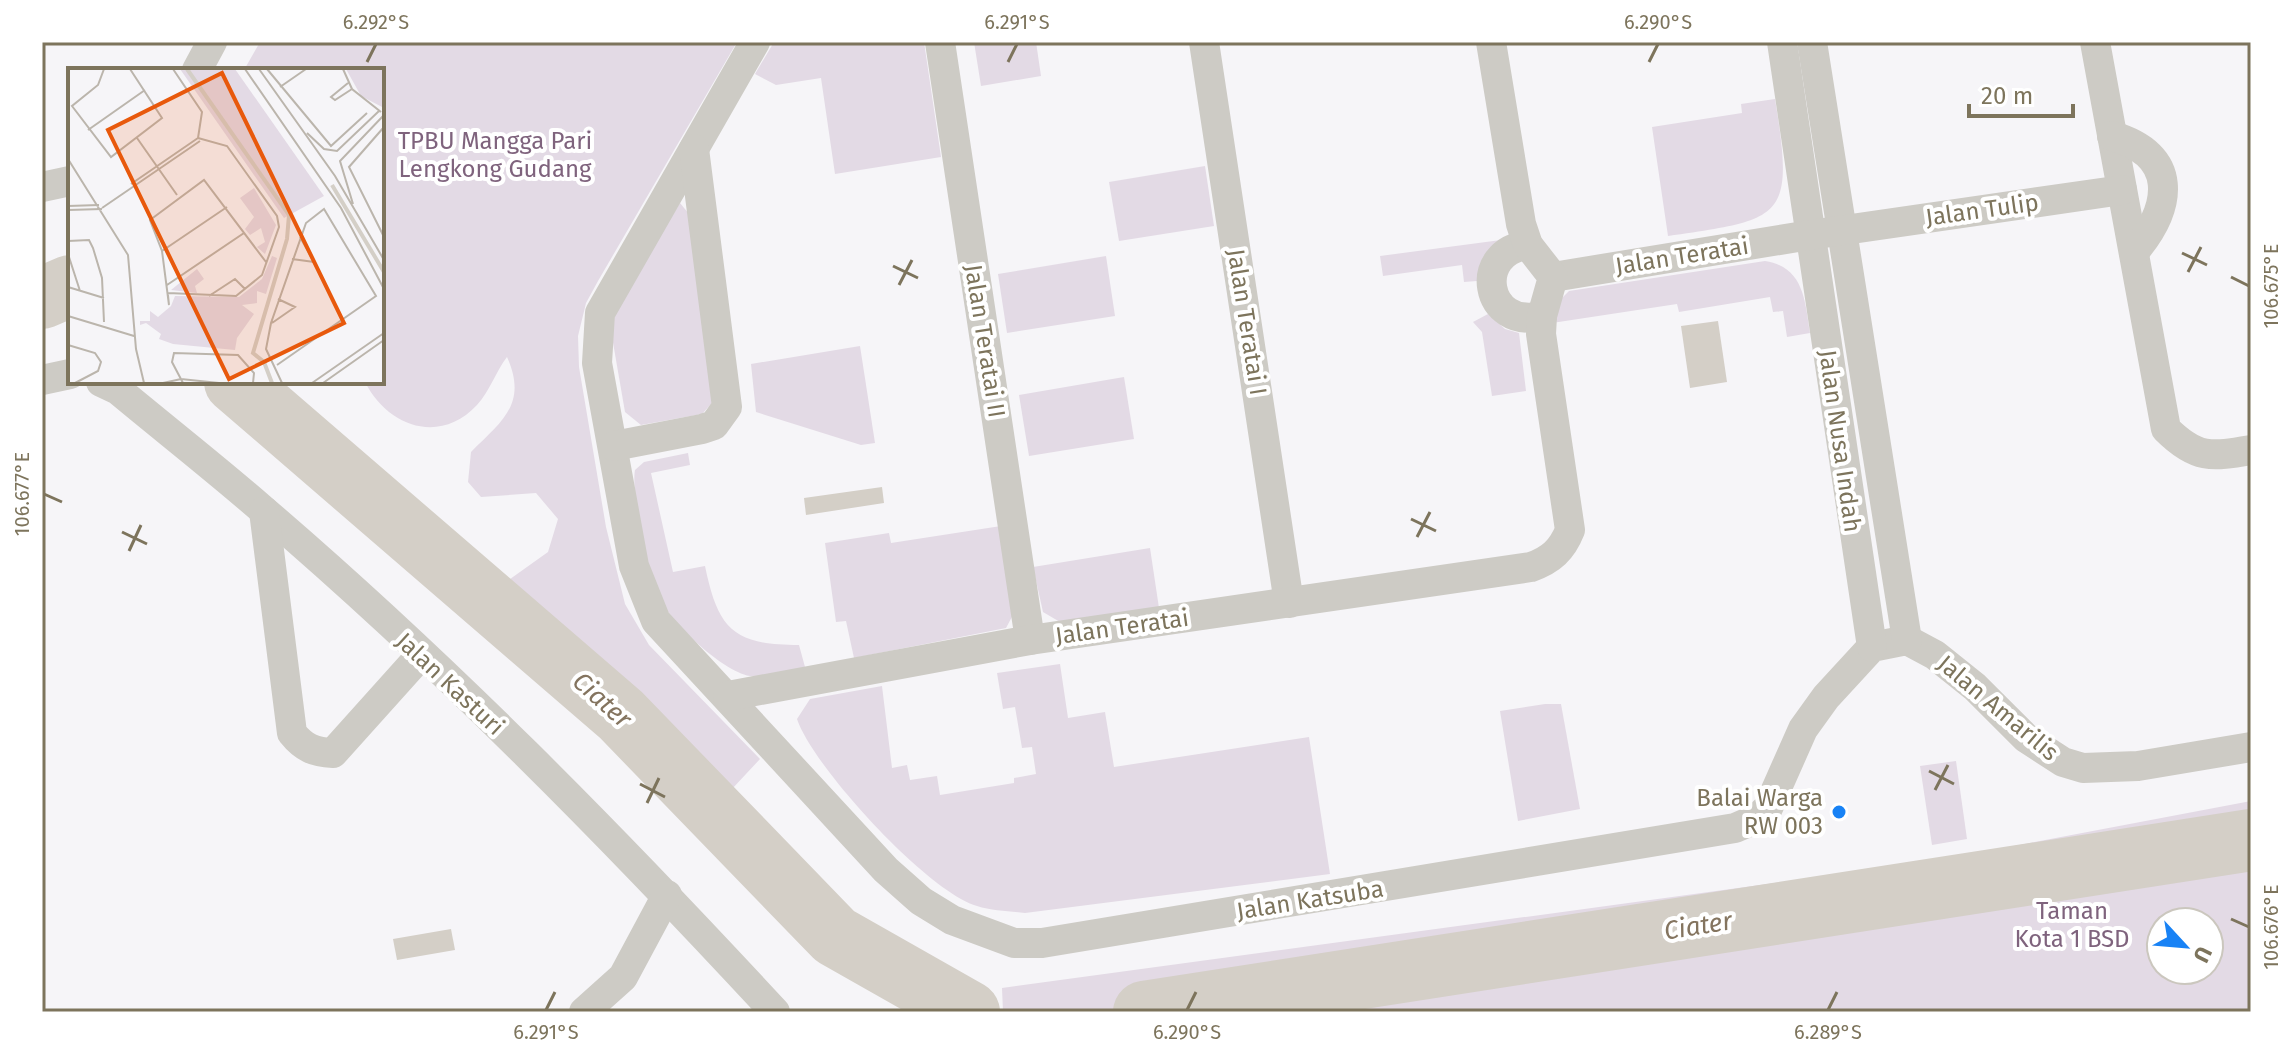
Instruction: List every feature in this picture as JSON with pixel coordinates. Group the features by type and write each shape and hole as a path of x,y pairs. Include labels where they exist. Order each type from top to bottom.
{"street":[{"path":"198,68 212,42"},
{"path":"728,696 674,644 656,621 642,595 597,363 600,313 755,42"},
{"name":"Jalan Teratai II","path":"940,42 1030,640"},
{"name":"Jalan Teratai I","path":"1204,42 1289,603"},
{"path":"1491,42 1521,224 1528,245 1553,277"},
{"name":"Jalan Nusa Indah","path":"1782,42 1810,235 1890,643"},
{"name":"Jalan Nusa Indah","path":"1812,42 1843,230 1890,643"},
{"path":"2095,42 2166,429 2195,453 2221,455 2251,450"},
{"path":"2112,136 2137,143 2151,154 2164,191 2151,232 2134,252"},
{"path":"614,446 714,425 727,407 694,149"},
{"path":"42,187 68,181"},
{"name":"Jalan Tulip","path":"1843,230 2122,190"},
{"path":"1810,235 1843,230"},
{"name":"Jalan Teratai","path":"728,696 1030,640 1531,567 1557,553 1570,530 1541,334 1542,316 1553,277 1810,235"},
{"path":"1528,245 1505,252 1496,262 1492,287 1494,298 1509,313 1528,319 1542,316"},
{"path":"42,380 68,374"},
{"name":"Jalan Kasturi","path":"105,384 118,390 264,511 421,655 667,895 775,1012"},
{"path":"264,511 292,733 302,745 317,752 333,753 421,655"},
{"name":"Jalan Katsuba","path":"728,696 886,870 921,901 952,920 1014,943 1042,943 1735,828 1756,819 1768,808 1803,729 1826,697 1890,643"},
{"name":"Jalan Amarilis","path":"1890,643 1935,655 1975,687 2026,738 2063,762 2083,768 2138,766 2251,747"},
{"path":"584,1012 623,977 667,895"}],"green space":[{"name":"TPBU Mangga Pari Lengkong Gudang","path":"260,42 737,42 586,303 578,336 579,367 606,527 625,604 649,645 760,759 732,789 503,584 548,552 558,519 536,493 481,497 468,482 471,452 502,421 513,400 515,387 507,357 477,405 447,425 431,427 401,420 375,398 366,384 384,384 384,68 245,68"},
{"path":"774,42 924,42 941,157 835,174 821,78 776,85 755,74"},
{"path":"974,42 1036,42 1041,76 981,86"},
{"path":"1775,99 1783,169 1780,191 1772,206 1758,217 1736,224 1668,236 1652,127 1742,113 1741,104"},
{"path":"1205,166 1214,226 1119,241 1109,182"},
{"path":"680,203 689,214 712,403 702,414 641,425 625,412 611,331 615,309"},
{"path":"1501,240 1477,281 1464,282 1462,265 1383,276 1380,256"},
{"path":"1106,256 1115,316 1007,333 998,274"},
{"path":"1765,261 1788,270 1795,278 1804,298 1810,333 1787,337 1783,311 1773,312 1770,297 1679,312 1677,304 1552,323 1561,299 1569,291"},
{"path":"1488,314 1505,329 1519,333 1526,391 1492,396 1482,332 1473,322"},
{"path":"860,346 875,443 861,445 756,412 751,364"},
{"path":"1124,377 1134,439 1029,456 1019,395"},
{"path":"688,453 690,465 651,473 673,572 705,566 716,605 732,629 758,642 799,645 805,667 764,676 738,672 696,642 661,602 655,591 640,531 635,470 644,462"},
{"path":"1001,526 1014,613 1006,628 854,658 846,621 836,622 825,543 889,533 891,543"},
{"path":"1150,548 1159,608 1060,622 1043,612 1033,567"},
{"path":"1060,664 1068,718 1105,712 1114,767 1309,737 1330,874 1025,913 977,906 930,878 875,825 825,766 797,719 810,699 882,686 892,768 907,765 910,780 937,776 940,795 1014,783 1014,778 1036,774 1032,747 1022,748 1015,707 1003,709 997,673"},
{"path":"1561,704 1580,809 1518,821 1500,711"},
{"path":"1956,761 1967,839 1932,845 1920,766"},
{"name":"Taman Kota 1 BSD","path":"2251,801 2251,1012 1003,1012 1002,988 1930,862"}],"shaded area":[{"path":"1718,321 1727,382 1690,388 1681,326"},
{"path":"882,487 884,503 806,515 804,498"},
{"path":"451,929 455,950 397,960 393,939"}],"waterway":[{"name":"Ciater","path":"42,298 68,287"},
{"name":"Ciater","path":"237,384 621,715 835,936 969,1012"},
{"name":"Ciater","path":"1144,1012 2251,840"}],"place":[{"name":"Balai Warga RW 003","path":"1839,812"}]}
